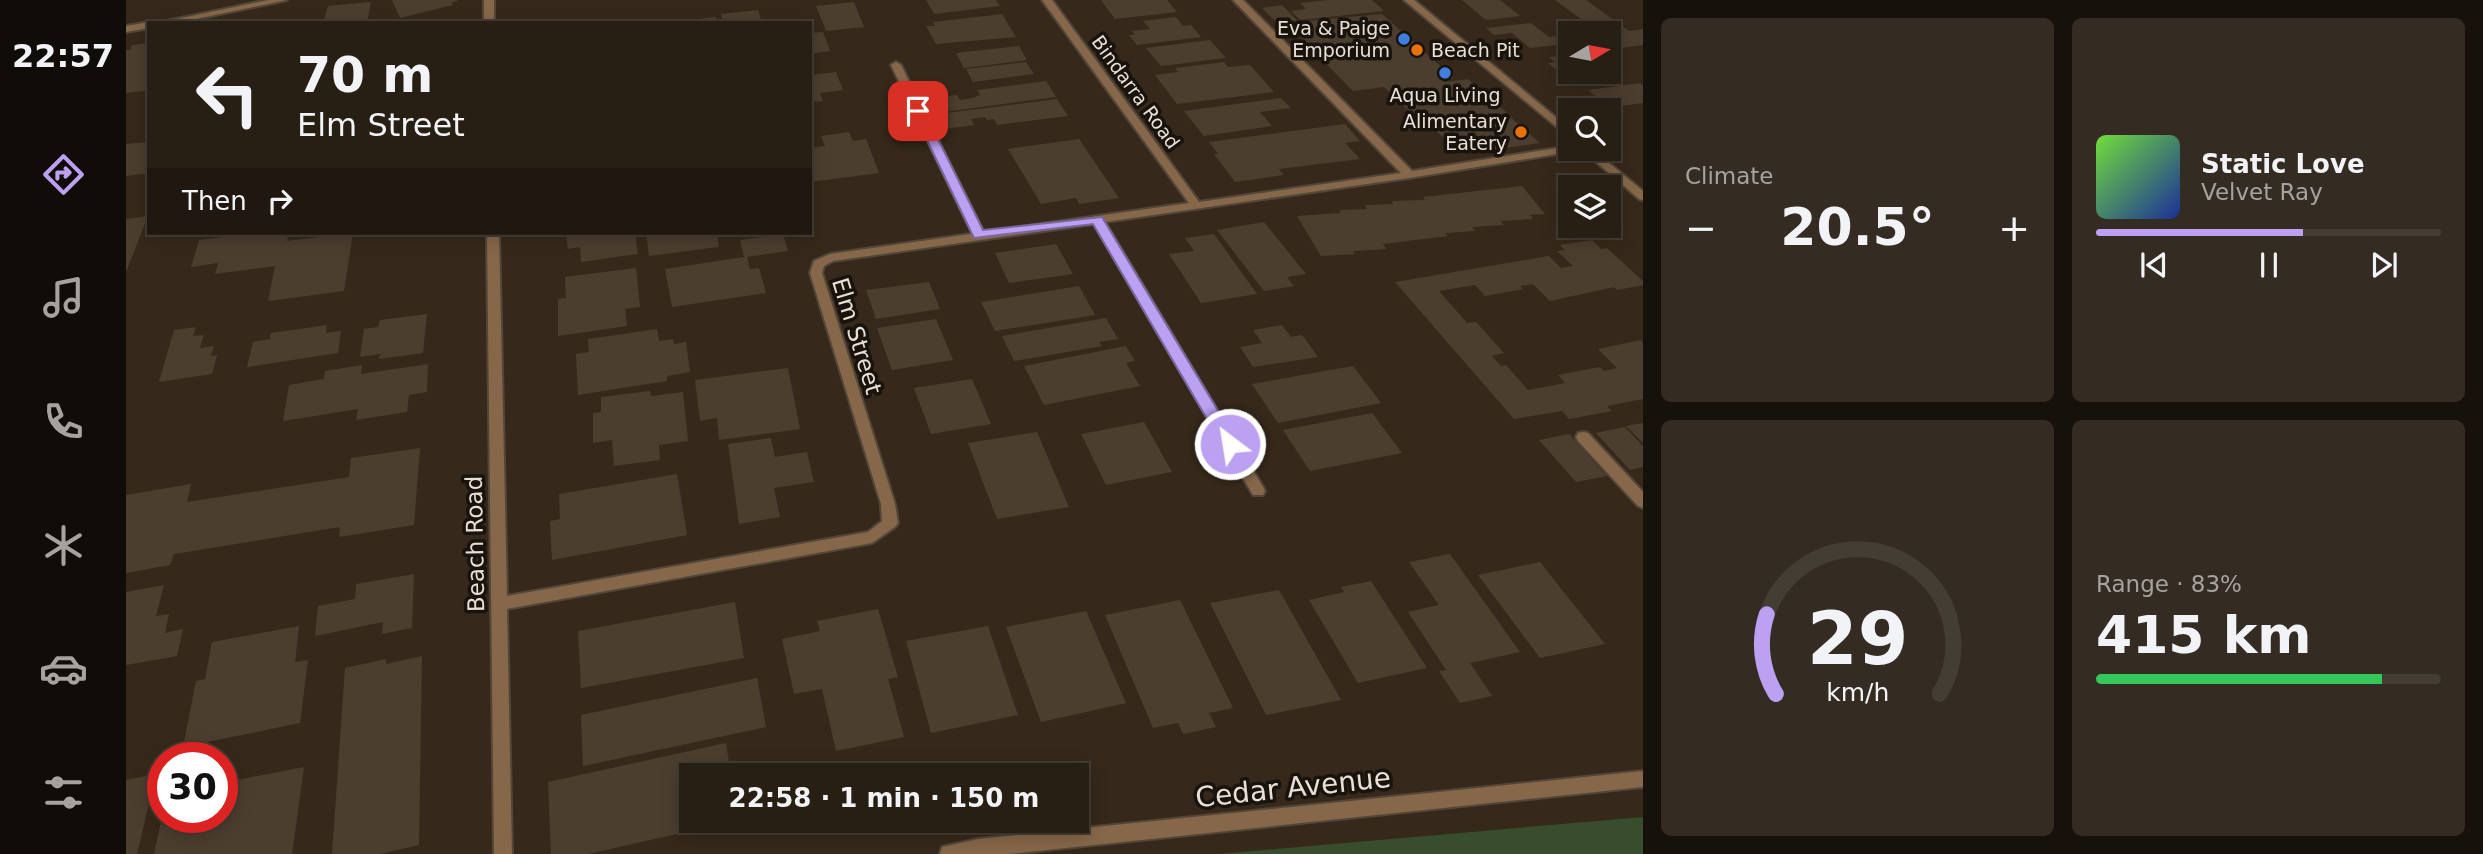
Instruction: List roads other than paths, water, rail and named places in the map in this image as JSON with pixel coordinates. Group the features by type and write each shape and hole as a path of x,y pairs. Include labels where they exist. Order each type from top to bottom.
{"street":[{"path":"172,21 282,0"},
{"path":"489,0 489,21"},
{"name":"Bindarra Road","path":"1047,0 1196,205"},
{"path":"1238,0 1409,175"},
{"path":"1409,0 1558,125"},
{"path":"126,29 147,25"},
{"path":"896,65 979,235"},
{"name":"Elm Street","path":"498,604 872,537 890,523 888,504 816,274 818,264 830,258 1409,175 1558,151"},
{"path":"1600,161 1643,197"},
{"path":"1097,219 1258,491"},
{"name":"Beach Road","path":"493,235 503,854"},
{"path":"1583,437 1643,502"},
{"name":"Cedar Avenue","path":"949,854 978,848 1643,779"}],"place":[{"name":"Eva & Paige Emporium","path":"1404,39"},
{"name":"Beach Pit","path":"1417,50"},
{"name":"Aqua Living","path":"1445,73"},
{"name":"Alimentary Eatery","path":"1521,132"}]}
